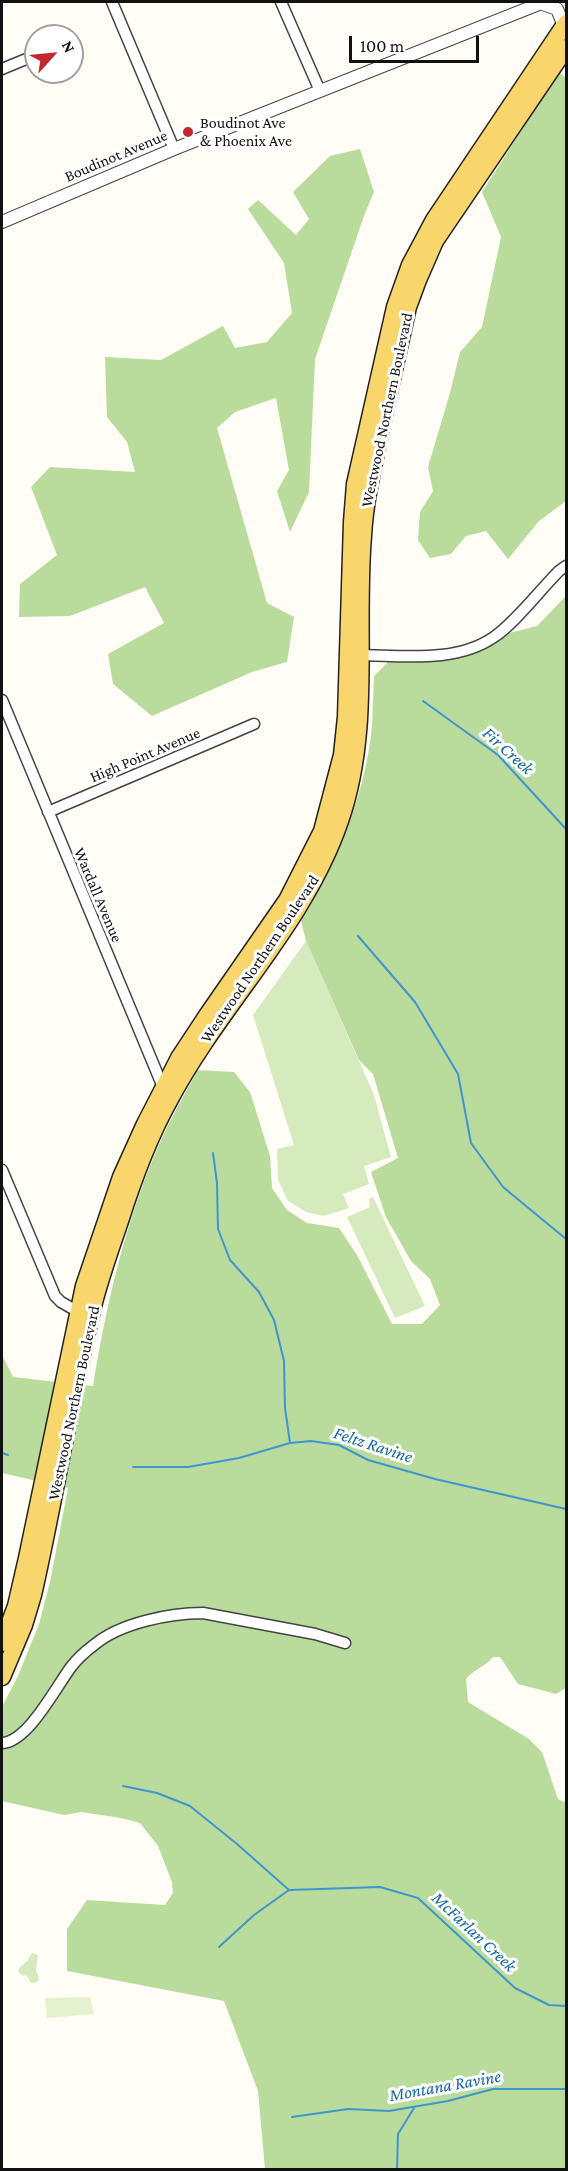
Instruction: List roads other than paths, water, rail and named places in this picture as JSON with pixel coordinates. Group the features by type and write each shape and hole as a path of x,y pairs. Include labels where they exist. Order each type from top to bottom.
{"main road":[{"name":"Westwood Northern Boulevard","path":"2,1643 16,1606 84,1315 105,1266 134,1178 166,1094 287,925 319,872 340,821 353,769 361,699 355,655 362,538 368,491 408,307 435,241 476,169 565,24"},
{"name":"Westwood Northern Boulevard","path":"476,169 567,48"},
{"name":"Westwood Northern Boulevard","path":"2,1677 24,1625 33,1595 84,1315"}],"street":[{"path":"112,2 174,149"},
{"path":"281,2 320,91"},
{"path":"542,2 556,9 565,24"},
{"name":"Boudinot Avenue","path":"2,222 174,149 542,2"},
{"path":"2,69 24,60"},
{"path":"355,655 415,656 467,650 494,637 559,571 567,566"},
{"name":"Wardall Avenue","path":"2,700 166,1094"},
{"name":"High Point Avenue","path":"48,812 254,724"},
{"path":"2,1170 55,1296 84,1315"},
{"path":"2,1743 19,1737 73,1664 96,1643 115,1633 151,1620 185,1613 204,1614 306,1632 345,1643"}],"waterway":[{"name":"Fir Creek","path":"423,701 498,755 566,829"},
{"path":"358,936 415,1002 458,1074 471,1143 503,1187 566,1239"},
{"path":"213,1153 217,1183 218,1229 230,1260 259,1292 274,1320 284,1361 285,1408 290,1443"},
{"name":"Feltz Ravine","path":"133,1467 188,1467 239,1458 290,1443 311,1441 339,1445 368,1460 435,1479 566,1509"},
{"name":"Feltz Ravine","path":"2,1453 8,1455"},
{"path":"123,1786 157,1793 190,1806 289,1890"},
{"name":"McFarlan Creek","path":"289,1890 380,1887 418,1898 515,1988 549,2005 566,2006"},
{"path":"219,1947 254,1915 289,1890"},
{"name":"Montana Ravine","path":"292,2117 348,2109 389,2111 448,2101 493,2089 566,2089"},
{"path":"397,2170 398,2134 414,2108"}],"place":[{"name":"Boudinot Ave & Phoenix Ave","path":"188,132"}]}
